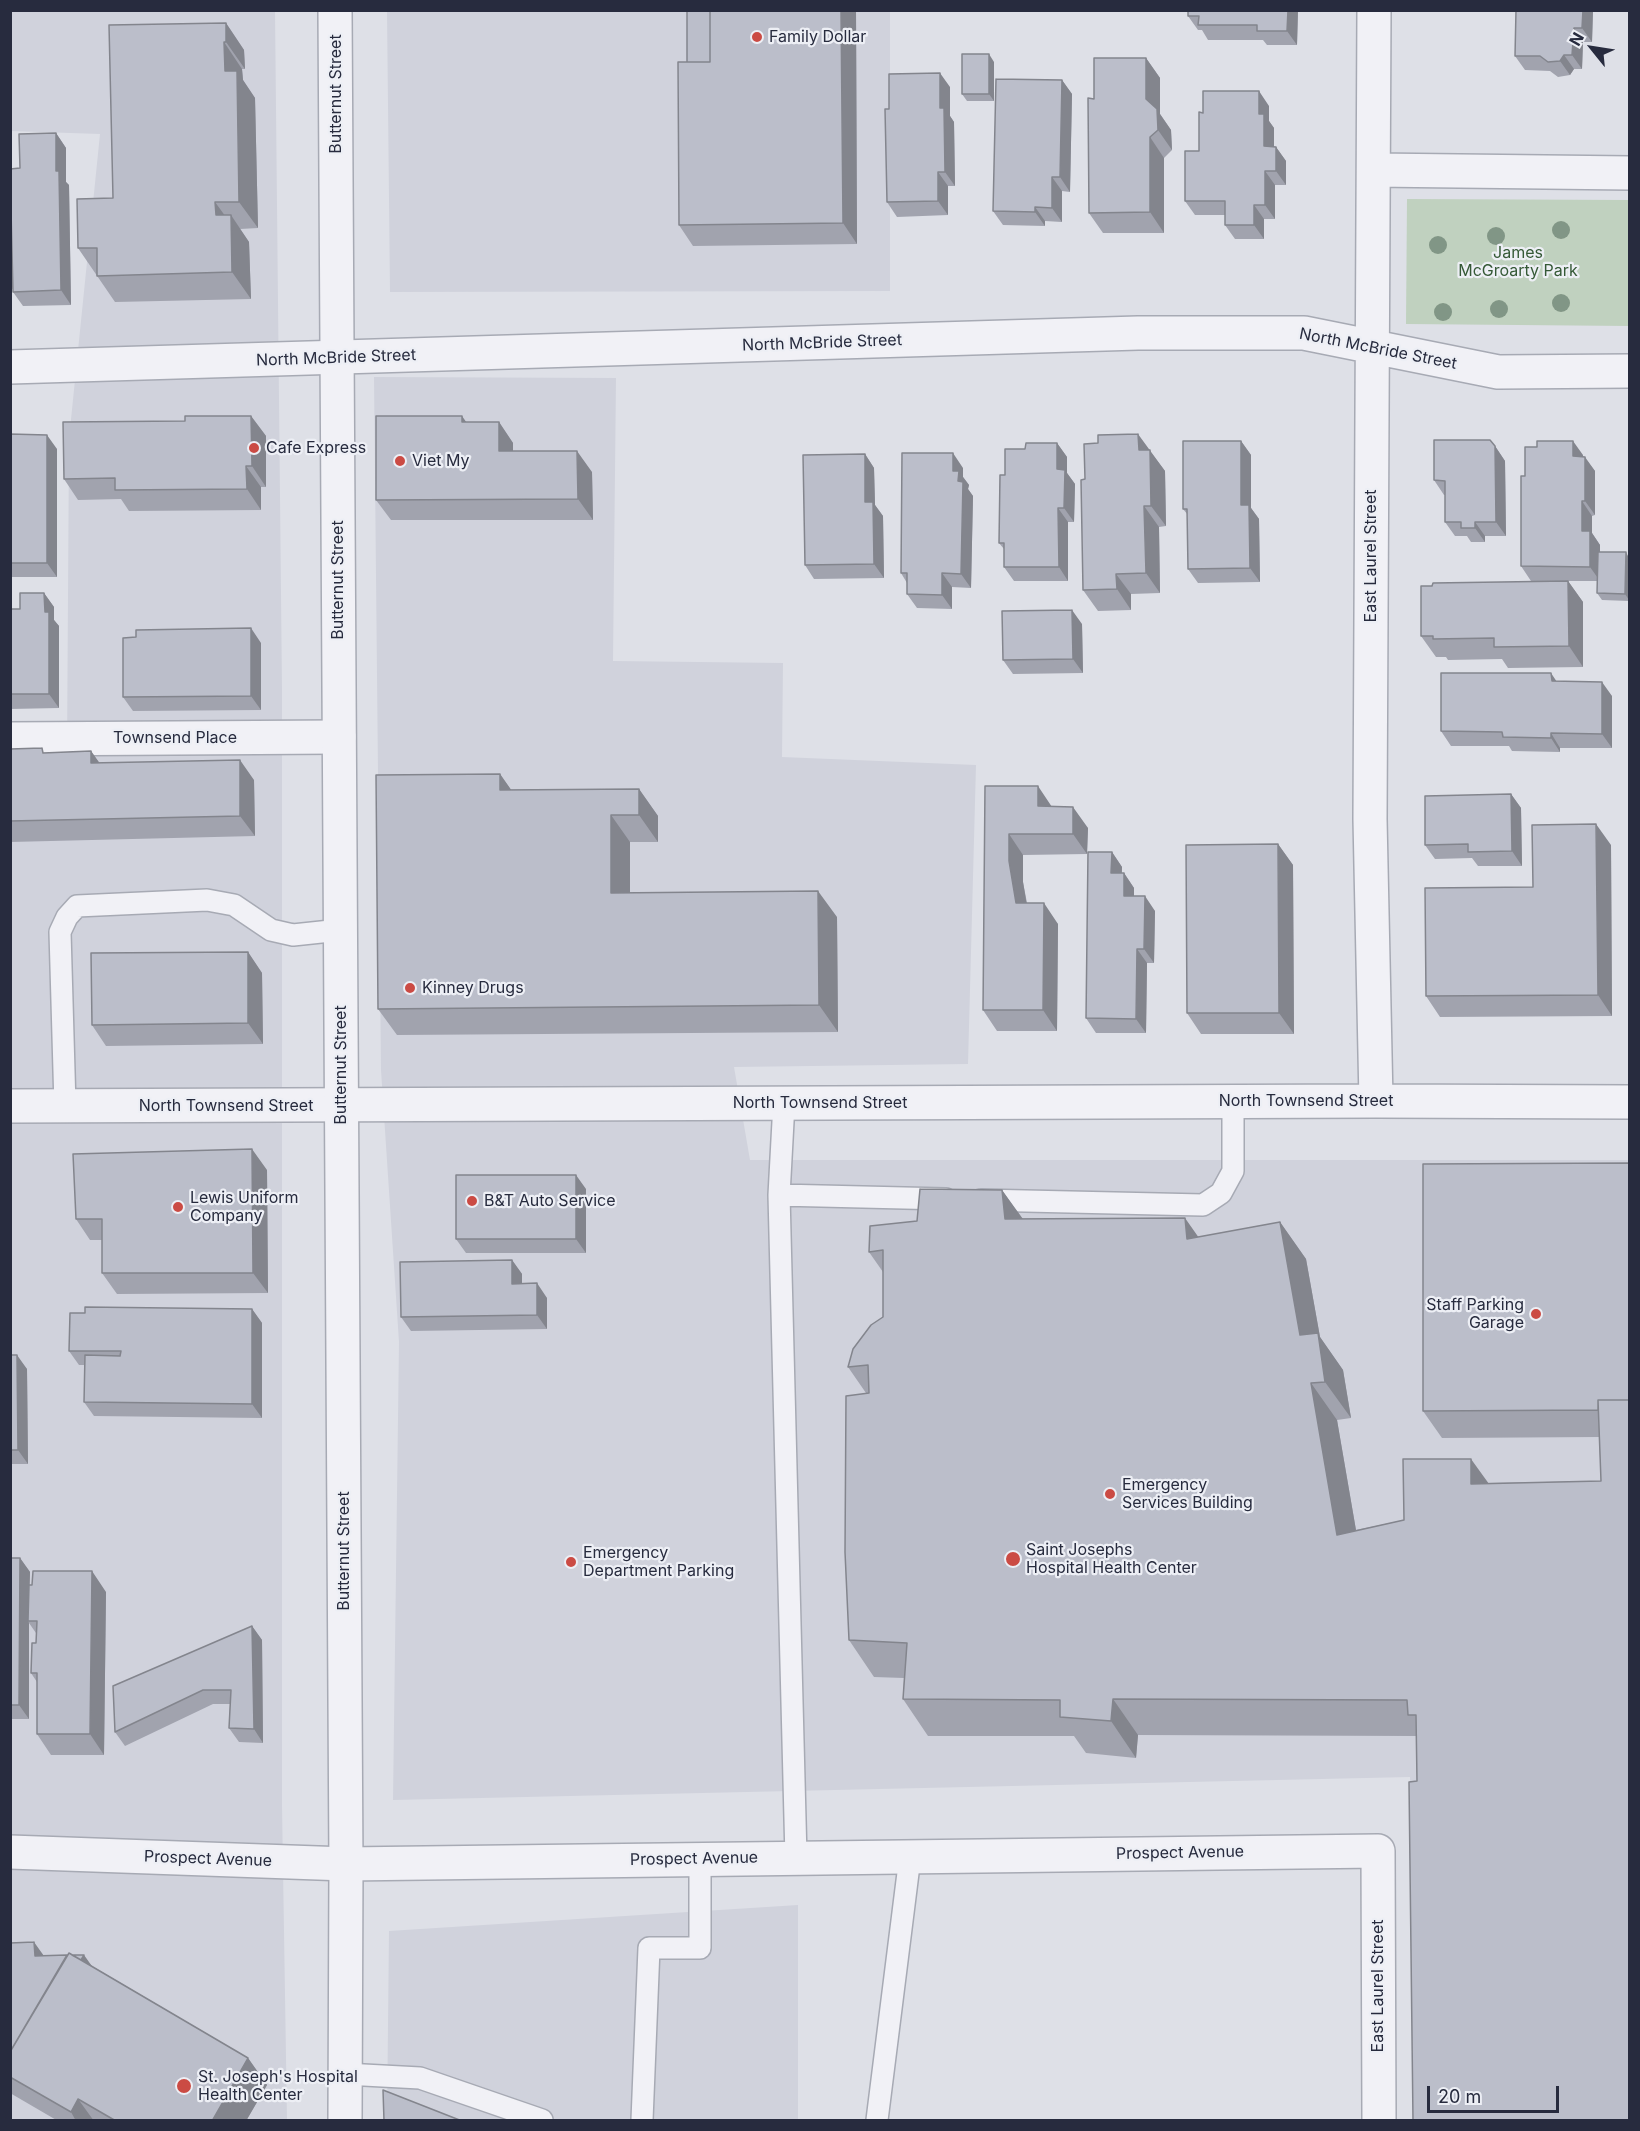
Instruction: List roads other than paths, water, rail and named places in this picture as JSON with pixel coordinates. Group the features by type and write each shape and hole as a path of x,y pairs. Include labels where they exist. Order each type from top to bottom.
{"street":[{"name":"Butternut Street","path":"335,10 346,1863 345,2121"},
{"name":"East Laurel Street","path":"1374,10 1370,819 1376,1101"},
{"path":"1374,170 1629,173"},
{"name":"North McBride Street","path":"10,367 337,359 1138,333 1304,333 1498,372 1629,371"},
{"name":"Townsend Place","path":"10,739 339,737"},
{"name":"North Townsend Street","path":"10,1106 1629,1102"},
{"name":"East Laurel Street","path":"1378,1851 1379,2121"},
{"name":"Prospect Avenue","path":"10,1852 346,1863 1378,1851"}],"lane":[{"path":"65,1106 60,932 67,917 77,906 207,900 234,905 271,930 293,935 340,930"},
{"path":"779,1195 1203,1205 1221,1193 1233,1171 1233,1102"},
{"path":"784,1103 779,1195 796,1858"},
{"path":"877,2121 910,1857"},
{"path":"642,2121 649,1948 700,1948 700,1859"},
{"path":"345,2074 420,2078 542,2121"}],"place":[{"name":"Family Dollar","path":"757,37"},
{"name":"Cafe Express","path":"254,448"},
{"name":"Viet My","path":"400,461"},
{"name":"Kinney Drugs","path":"410,988"},
{"name":"B&T Auto Service","path":"472,1201"},
{"name":"Lewis Uniform Company","path":"178,1207"},
{"name":"Staff Parking Garage","path":"1536,1314"},
{"name":"Emergency Services Building","path":"1110,1494"},
{"name":"Saint Josephs Hospital Health Center","path":"1013,1559"},
{"name":"Emergency Department Parking","path":"571,1562"},
{"name":"St. Joseph's Hospital Health Center","path":"184,2086"}],"park label":[{"name":"James McGroarty Park","path":"1518,262"}]}
